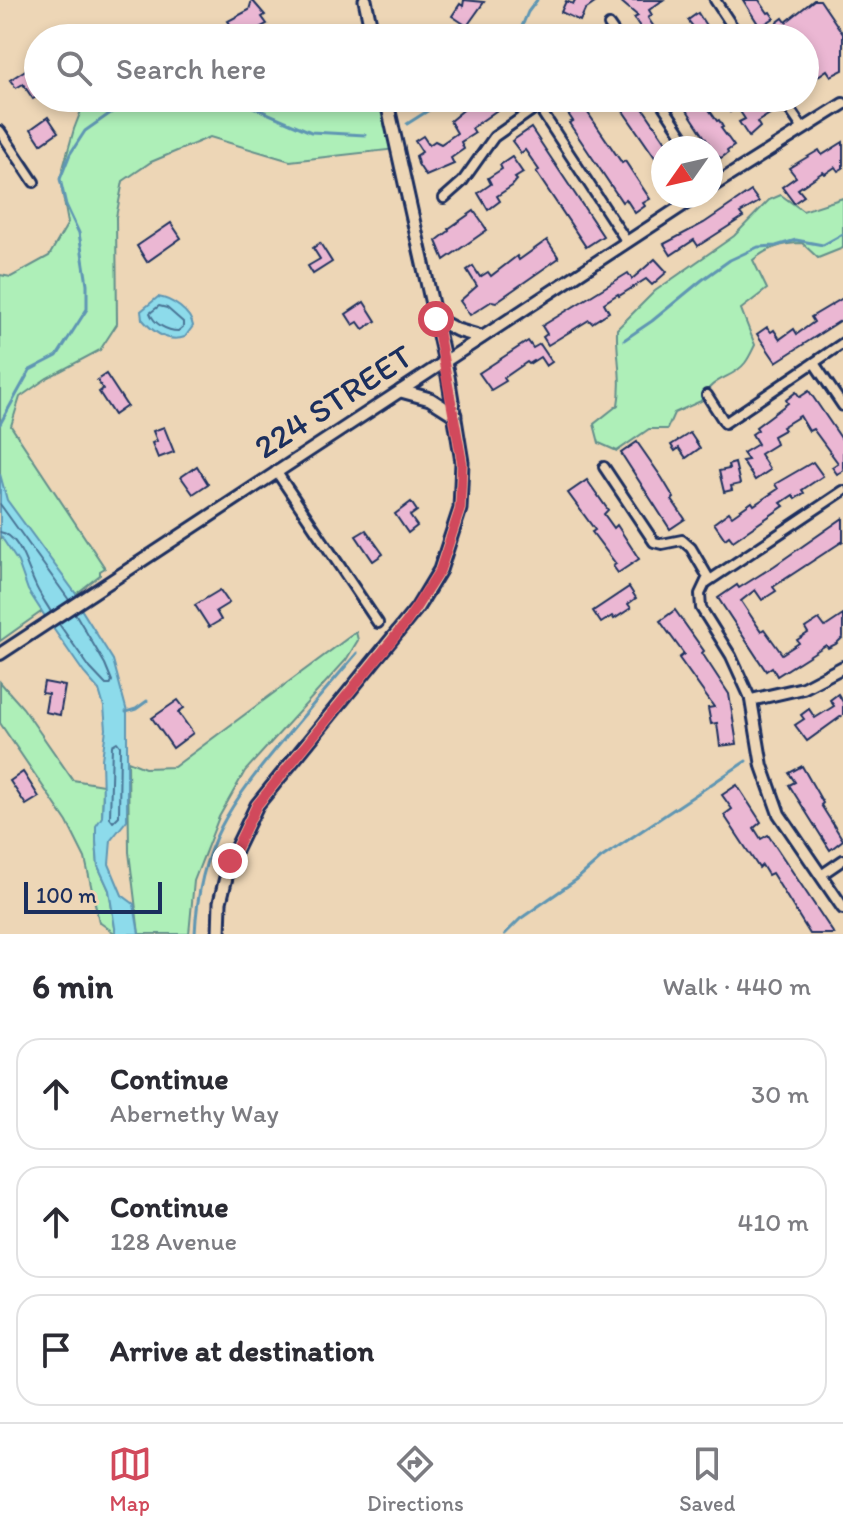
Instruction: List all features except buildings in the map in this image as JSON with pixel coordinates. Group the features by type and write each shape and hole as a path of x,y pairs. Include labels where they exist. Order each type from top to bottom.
{"main road":[{"path":"365,0 370,24"},
{"path":"219,934 220,902 230,861 257,805 406,623 440,570 460,509 462,462 455,415 389,112"},
{"path":"436,319 457,330 481,337"},
{"path":"401,391 430,399 455,415"}],"street":[{"path":"715,0 731,24"},
{"path":"723,176 843,104"},
{"path":"444,198 462,182 499,132 529,112"},
{"path":"542,112 627,242"},
{"path":"667,112 683,136"},
{"path":"791,112 803,129"},
{"path":"0,131 34,182"},
{"name":"224 STREET","path":"0,654 679,208"},
{"path":"707,395 725,423 843,343"},
{"path":"814,363 843,406"},
{"path":"604,467 650,539 657,544 678,539 687,543 706,570 707,582"},
{"path":"276,471 378,623"},
{"path":"843,491 707,582 700,594 701,608 731,656 751,700 762,766 779,814 843,908"},
{"path":"751,700 803,688 843,667"},
{"path":"821,875 843,860"}],"green space":[{"path":"81,112 389,112 397,149 290,161 210,137 151,162 123,181 116,217 117,324 100,350 47,378 20,397 11,426 105,568 76,594 72,590 0,641 0,275 11,277 49,256 68,223 60,179"},
{"path":"781,195 803,211 843,198 843,248 818,258 802,243 789,244 758,256 753,260 767,289 741,309 755,345 745,363 711,386 701,401 674,413 667,429 649,429 617,451 599,443 594,424 618,405 617,329 655,291 734,236 769,200"},
{"path":"356,632 358,640 346,660 245,771 219,817 194,881 189,934 139,934 129,852 128,761 145,768 174,767"},
{"path":"0,682 23,708 73,780 103,785 102,817 96,841 98,866 109,890 116,934 99,922 85,858 67,822 0,723"}],"water":[{"path":"158,297 175,303 189,316 193,326 185,337 173,339 161,335 142,319 141,311"},
{"path":"0,474 7,500 76,594 78,604 113,660 127,712 127,820 111,840 109,864 122,895 134,904 139,934 116,934 109,890 98,866 96,826 102,817 102,759 106,729 99,690 28,590 18,562 0,535"}],"waterway":[{"path":"523,24 537,0"},
{"path":"0,424 30,370 57,356 87,309 87,284 79,233 66,205 60,179 70,154 85,131 112,112"},
{"path":"265,112 311,132 365,135"},
{"path":"407,124 426,112"},
{"path":"624,340 730,260 758,247 796,240 823,245 843,234"},
{"path":"195,934 203,875 211,850 233,805 357,653"},
{"path":"126,712 147,701"},
{"path":"505,934 520,919 576,880 601,858 746,761"}],"route":[{"path":"230,861 257,805 406,623 440,570 460,509 462,462 436,319"}]}
